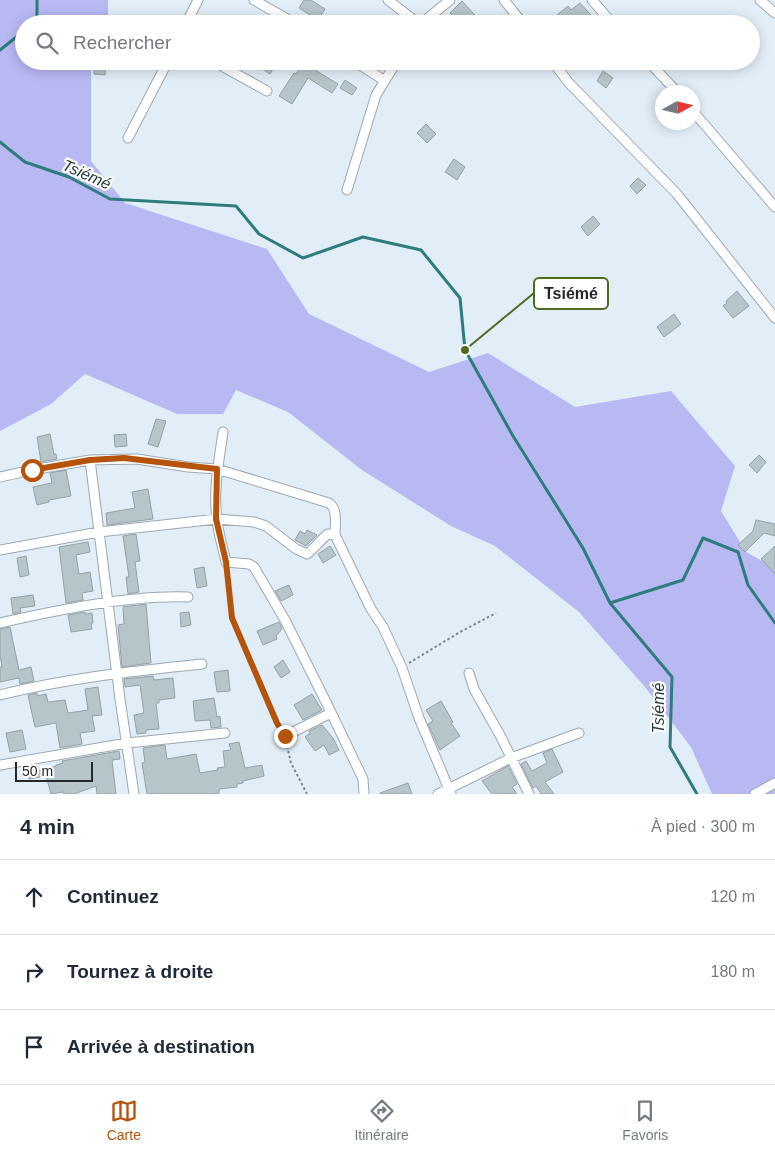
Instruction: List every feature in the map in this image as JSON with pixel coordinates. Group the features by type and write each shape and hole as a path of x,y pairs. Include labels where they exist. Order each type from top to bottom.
{"street":[{"path":"190,15 198,0"},
{"path":"254,0 280,15"},
{"path":"388,0 407,15"},
{"path":"432,15 450,0"},
{"path":"504,0 516,15"},
{"path":"592,0 606,15"},
{"path":"760,0 775,13"},
{"path":"128,138 163,70"},
{"path":"229,70 267,91"},
{"path":"368,70 384,81"},
{"path":"347,190 376,95 391,70"},
{"path":"559,70 676,194 775,318"},
{"path":"656,70 670,85"},
{"path":"700,119 775,207"},
{"path":"223,432 217,469 216,519 226,562 248,564 254,567 285,620 363,779 364,794"},
{"path":"0,477 90,460 137,459 188,467 217,469 329,503 335,510 335,535 371,610 383,627 402,668 419,718 450,792"},
{"path":"90,460 134,794"},
{"path":"0,550 99,532 216,519 254,522 266,526 296,549 307,554 328,534 335,535"},
{"path":"0,623 108,603 169,596 188,597"},
{"path":"0,695 117,672 202,664"},
{"path":"469,673 474,689 501,737 529,794"},
{"path":"285,736 330,713"},
{"path":"0,765 127,743 225,733"},
{"path":"438,794 450,792 510,758 579,733"},
{"path":"755,794 775,783"}],"path":[{"path":"226,562 232,618 277,723 285,736 291,764 307,794"},
{"path":"402,668 460,632 496,613"}],"shaded area":[{"path":"0,0 108,0 108,15 15,15 15,70 91,70 91,161 125,203 267,249 309,314 429,372 488,353 575,407 671,391 735,466 721,511 746,552 775,568 775,794 712,794 691,747 645,687 579,612 495,546 451,526 362,470 288,412 236,390 223,414 177,414 85,374 51,404 0,431"}],"building":[{"path":"304,0 311,0 325,9 321,15 310,15 299,8"},
{"path":"462,1 475,15 452,15 450,13"},
{"path":"580,3 591,15 557,15 568,6 571,10"},
{"path":"94,70 105,70 105,75 94,74"},
{"path":"264,70 272,70 270,74"},
{"path":"298,70 315,70 338,84 332,93 308,78 292,104 279,96 294,73 296,74"},
{"path":"603,71 613,78 606,88 597,81"},
{"path":"345,80 357,88 352,95 340,88"},
{"path":"426,124 436,134 427,143 417,133"},
{"path":"454,159 465,167 457,180 445,172"},
{"path":"638,178 646,185 637,194 630,186"},
{"path":"593,216 600,224 588,236 581,227"},
{"path":"737,291 749,306 733,318 723,306"},
{"path":"674,314 681,324 664,337 657,327"},
{"path":"156,419 166,421 158,447 148,444"},
{"path":"50,434 54,454 56,454 57,459 41,462 37,437"},
{"path":"126,434 127,446 115,447 114,435"},
{"path":"759,455 766,462 757,473 749,465"},
{"path":"66,470 71,496 49,500 49,502 37,505 33,487 52,483 50,473"},
{"path":"148,489 153,519 107,525 106,513 135,508 132,492"},
{"path":"756,520 775,524 775,536 764,533 745,552 738,545 753,531"},
{"path":"307,530 317,535 306,546 295,540 300,531 305,534"},
{"path":"136,534 140,561 135,562 139,592 128,594 126,577 129,577 123,536"},
{"path":"88,542 90,552 76,555 79,574 90,572 93,591 82,593 83,600 66,603 59,547"},
{"path":"330,546 336,555 323,563 318,554"},
{"path":"775,546 775,574 761,559"},
{"path":"26,556 29,575 20,577 17,558"},
{"path":"204,567 207,586 197,588 194,569"},
{"path":"289,585 293,595 281,601 275,591"},
{"path":"33,595 35,606 20,608 21,612 13,614 11,598"},
{"path":"146,604 151,663 122,667 118,625 124,624 123,607"},
{"path":"85,612 85,614 92,613 92,629 71,632 68,615"},
{"path":"189,612 191,625 181,627 180,613"},
{"path":"279,622 282,629 276,636 277,639 263,645 257,631"},
{"path":"10,627 19,670 31,667 34,681 20,684 19,678 0,682 0,667 2,667 0,629"},
{"path":"283,660 290,672 281,678 274,667"},
{"path":"228,670 230,691 217,692 214,672"},
{"path":"153,676 154,680 173,678 175,698 159,700 159,703 156,703 159,729 146,730 146,733 137,734 134,715 144,713 140,685 125,687 124,679"},
{"path":"98,687 102,715 92,716 95,731 80,733 82,744 60,748 56,723 35,727 28,695 46,694 48,702 65,700 68,713 88,710 85,689"},
{"path":"312,694 322,710 303,720 294,705"},
{"path":"214,698 217,717 220,716 221,727 211,728 210,720 195,721 193,701"},
{"path":"441,701 453,722 451,723 460,736 440,750 428,724 433,721 426,710"},
{"path":"322,725 333,738 339,750 329,755 324,745 315,751 305,737 310,733 309,731"},
{"path":"22,730 26,749 10,752 6,733"},
{"path":"239,742 245,768 262,765 264,776 243,781 243,783 237,784 237,787 219,789 219,793 147,794 142,763 145,762 143,748 165,745 167,759 196,754 200,773 225,767 223,751 231,750 229,744"},
{"path":"552,749 563,772 545,782 554,794 541,794 536,786 533,788 521,764 526,761 532,771 547,763 543,753"},
{"path":"119,751 120,759 112,760 116,794 97,794 96,786 74,794 64,794 63,792 51,794 46,776 29,779 28,774 56,766 63,763 62,761"},
{"path":"508,766 517,784 512,787 517,794 492,794 482,781"},
{"path":"408,783 412,794 380,794 380,793"}],"waterway":[{"path":"37,0 37,15"},
{"path":"0,50 15,38"},
{"name":"Tsiémé","path":"0,142 25,162 69,177 110,199 236,206 259,234 303,258 363,237 421,250 460,298 465,350 513,436 583,548 610,603 672,677 670,747 697,794"},
{"path":"610,603 683,580 703,538 738,552 748,585 775,623"}],"place":[{"name":"Tsiémé","path":"465,350"}],"route":[{"path":"32,470 90,460 124,458 217,469 216,519 226,562 232,618 277,723 285,736"}]}
